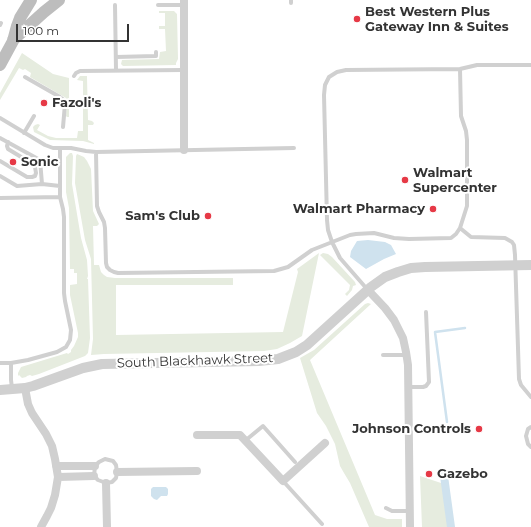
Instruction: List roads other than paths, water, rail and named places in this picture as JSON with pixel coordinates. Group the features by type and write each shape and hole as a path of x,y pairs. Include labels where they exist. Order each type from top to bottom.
{"main road":[{"path":"0,65 12,41 24,11 31,0"},
{"path":"12,41 59,0"}],"street":[{"path":"184,2 184,150"},
{"name":"South Blackhawk Street","path":"0,390 33,386 83,368 102,364 259,361 278,359 296,352 307,345 368,290 385,277 398,272 425,266 531,265"},
{"path":"368,290 394,320 403,338 407,355 410,527"},
{"path":"25,388 28,404 52,446 58,477 51,508 41,527"},
{"path":"197,435 240,435 283,481 326,443"},
{"path":"56,466 95,466"},
{"path":"117,472 197,471"},
{"path":"58,477 94,476"},
{"path":"106,483 107,527"}],"lane":[{"path":"158,5 184,2"},
{"path":"115,5 116,70"},
{"path":"116,56 156,56 156,52"},
{"path":"368,290 344,263 332,242 328,230 324,102 325,85 329,77 337,72 346,70 460,69 477,65 531,65"},
{"path":"96,152 98,206 105,228 106,263 110,270 118,273 279,270 292,265 312,250 350,235 362,233 379,234 402,239 451,238 460,228 467,206 468,194 467,140 466,131 461,116 460,69"},
{"path":"74,76 80,71 184,70"},
{"path":"25,77 64,100 63,127"},
{"path":"24,133 34,116"},
{"path":"1,121 49,147 71,148 96,152 294,148"},
{"path":"0,138 40,160 42,184"},
{"path":"0,161 27,177 32,178 35,176 36,166 8,149 8,142"},
{"path":"0,363 28,360 62,349 66,347 70,340 71,330 64,292 64,216 60,197 60,148"},
{"path":"0,176 17,186 42,184 60,186"},
{"path":"0,198 60,197"},
{"path":"460,228 471,237 500,238 509,240 514,245 518,379 520,385 531,397"},
{"path":"408,387 422,387 426,386 429,382 426,312"},
{"path":"383,355 407,355"},
{"path":"11,362 10,380 12,389"},
{"path":"246,440 263,426 295,462"},
{"path":"531,427 528,429 526,436 528,444 531,447"},
{"path":"105,459 110,460 116,465 116,478 112,482 106,483 98,480 94,476 95,466 105,459"},
{"path":"283,481 322,524"},
{"path":"386,508 392,511 410,511"}],"water":[{"path":"368,240 385,242 391,245 396,254 366,269 350,257 351,251 357,241"},
{"path":"153,487 166,487 168,489 167,496 161,496 157,500 154,499 151,496 151,489"}],"waterway":[{"path":"447,422 435,332 465,328"},
{"path":"444,476 451,527"}],"place":[{"name":"Best Western Plus Gateway Inn & Suites","path":"357,19"},
{"name":"Fazoli's","path":"44,103"},
{"name":"Sonic","path":"13,162"},
{"name":"Walmart Supercenter","path":"405,180"},
{"name":"Walmart Pharmacy","path":"433,209"},
{"name":"Sam's Club","path":"208,216"},
{"name":"Johnson Controls","path":"479,429"},
{"name":"Gazebo","path":"429,474"}]}
